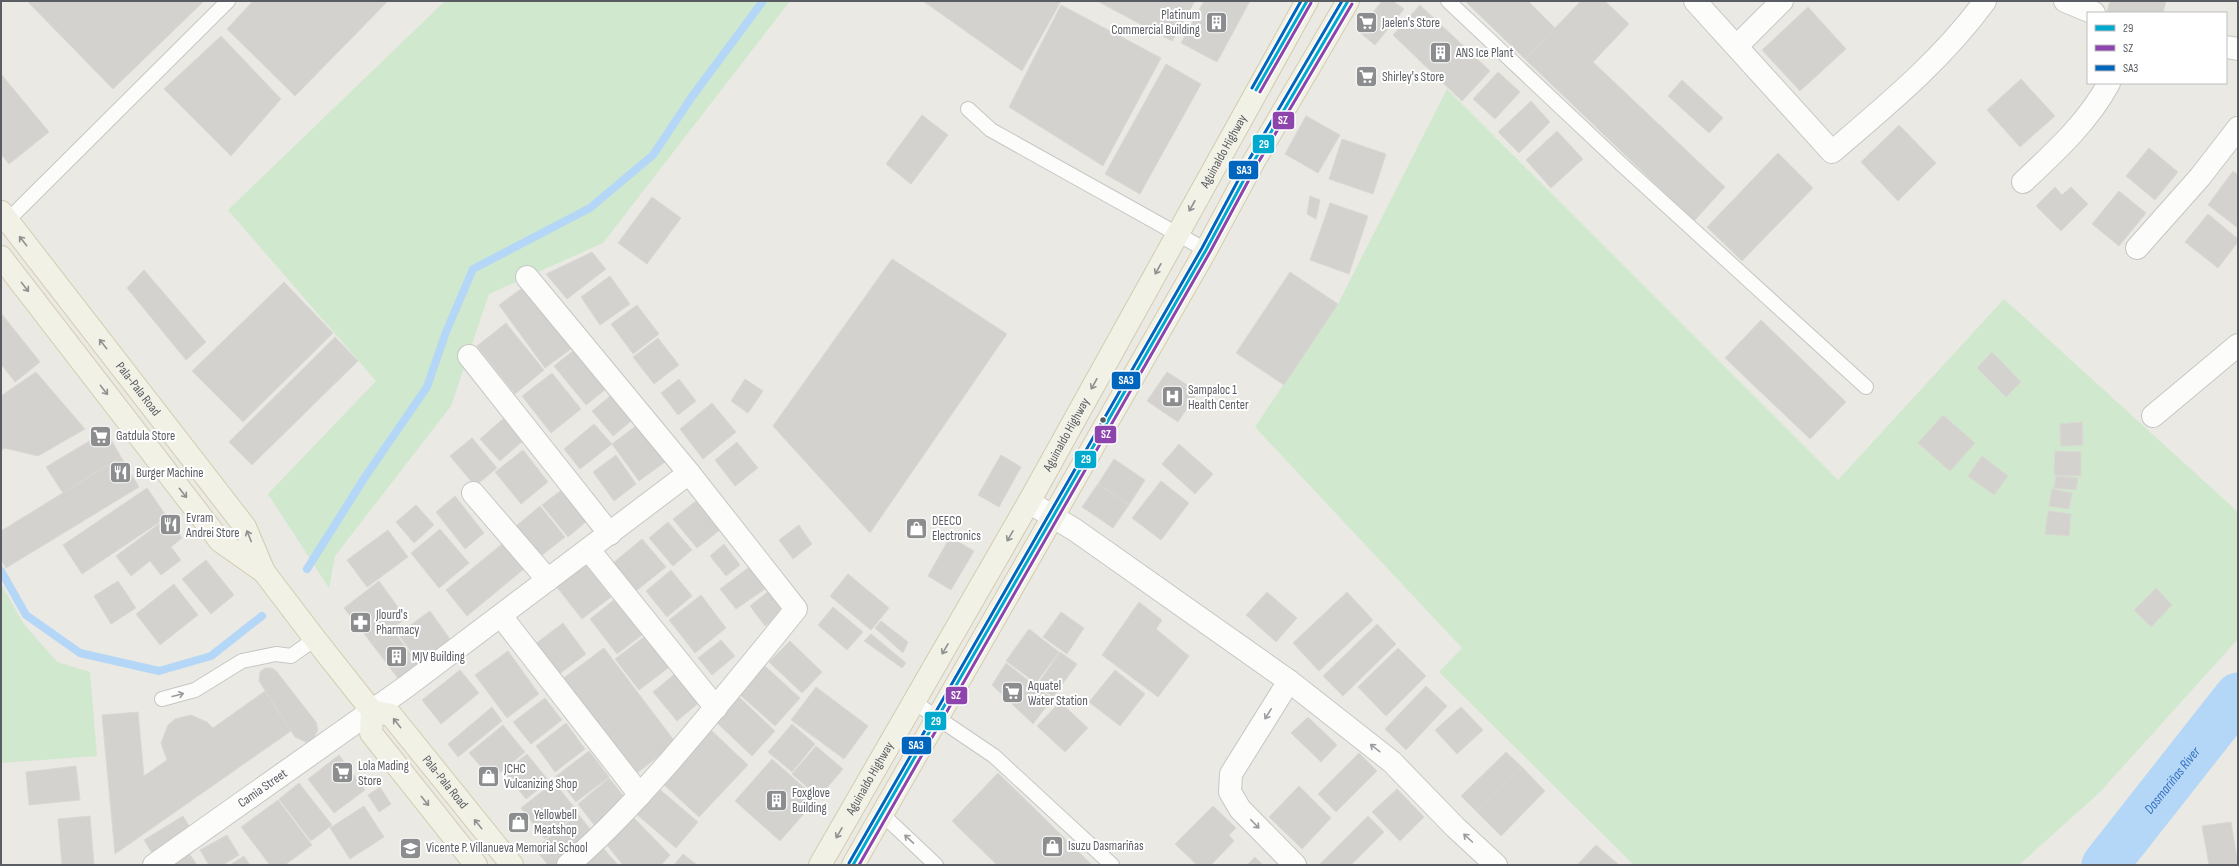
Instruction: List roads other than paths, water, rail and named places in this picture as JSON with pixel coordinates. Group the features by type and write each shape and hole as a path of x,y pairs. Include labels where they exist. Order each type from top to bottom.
{"main road":[{"name":"Aguinaldo Highway","path":"820,865 1029,502 1307,1"},
{"name":"Aguinaldo Highway","path":"853,865 1206,250 1254,161 1348,1"},
{"name":"Pala-Pala Road","path":"4,216 245,527 264,572 310,632 372,711 391,715 512,865"},
{"name":"Pala-Pala Road","path":"1,257 220,541 264,572"},
{"name":"Pala-Pala Road","path":"372,711 371,733 476,865"}],"street":[{"path":"1695,1 1832,152 1906,89 1966,28 1986,1"},
{"path":"1737,46 1782,1"},
{"path":"2065,1 2092,12"},
{"path":"2227,47 2238,49"},
{"path":"2023,182 2058,149 2098,103 2108,84"},
{"path":"2138,248 2200,177 2238,128"},
{"path":"527,277 688,473 796,609 716,708 640,795 597,840 568,865"},
{"path":"2153,416 2238,345"},
{"path":"469,356 610,534"},
{"name":"Camia Street","path":"154,865 372,711 589,550 688,473"},
{"path":"473,493 548,580"},
{"path":"1029,502 1052,516 1227,636 1289,681 1392,762 1455,827 1496,865"},
{"path":"589,550 716,708"},
{"path":"501,616 640,795"},
{"path":"1289,681 1231,774 1230,792 1240,809 1294,865"}],"lane":[{"path":"4,216 228,1"},
{"path":"1448,1 1620,163 1866,387"},
{"path":"968,109 991,130 1206,250"},
{"path":"162,699 195,690 242,661 276,654 291,656 310,632"},
{"path":"914,702 994,756 1112,865"},
{"path":"882,814 936,865"}],"waterway":[{"path":"307,569 365,477 427,387 446,332 473,269 590,208 653,155 691,98 763,1"},
{"path":"1,571 26,615 80,653 159,671 211,656 262,616"},
{"name":"Dasmariñas River","path":"2105,865 2238,696"}],"place":[{"name":"Platinum Commercial Building","path":"1216,22"},
{"name":"Jaelen's Store","path":"1367,23"},
{"name":"ANS Ice Plant","path":"1441,53"},
{"name":"Shirley's Store","path":"1367,77"},
{"name":"Sampaloc 1 Health Center","path":"1172,397"},
{"name":"Gatdula Store","path":"101,436"},
{"name":"Burger Machine","path":"121,473"},
{"name":"Evram Andrei Store","path":"171,525"},
{"name":"DEECO Electronics","path":"916,528"},
{"name":"Jlourd's Pharmacy","path":"360,622"},
{"name":"MJV Building","path":"397,657"},
{"name":"Aquatel Water Station","path":"1013,693"},
{"name":"Lola Mading Store","path":"343,773"},
{"name":"JCHC Vulcanizing Shop","path":"488,776"},
{"name":"Foxglove Building","path":"776,800"},
{"name":"Yellowbell Meatshop","path":"518,822"},
{"name":"Isuzu Dasmariñas","path":"1053,846"},
{"name":"Vicente P. Villanueva Memorial School","path":"411,848"}]}
